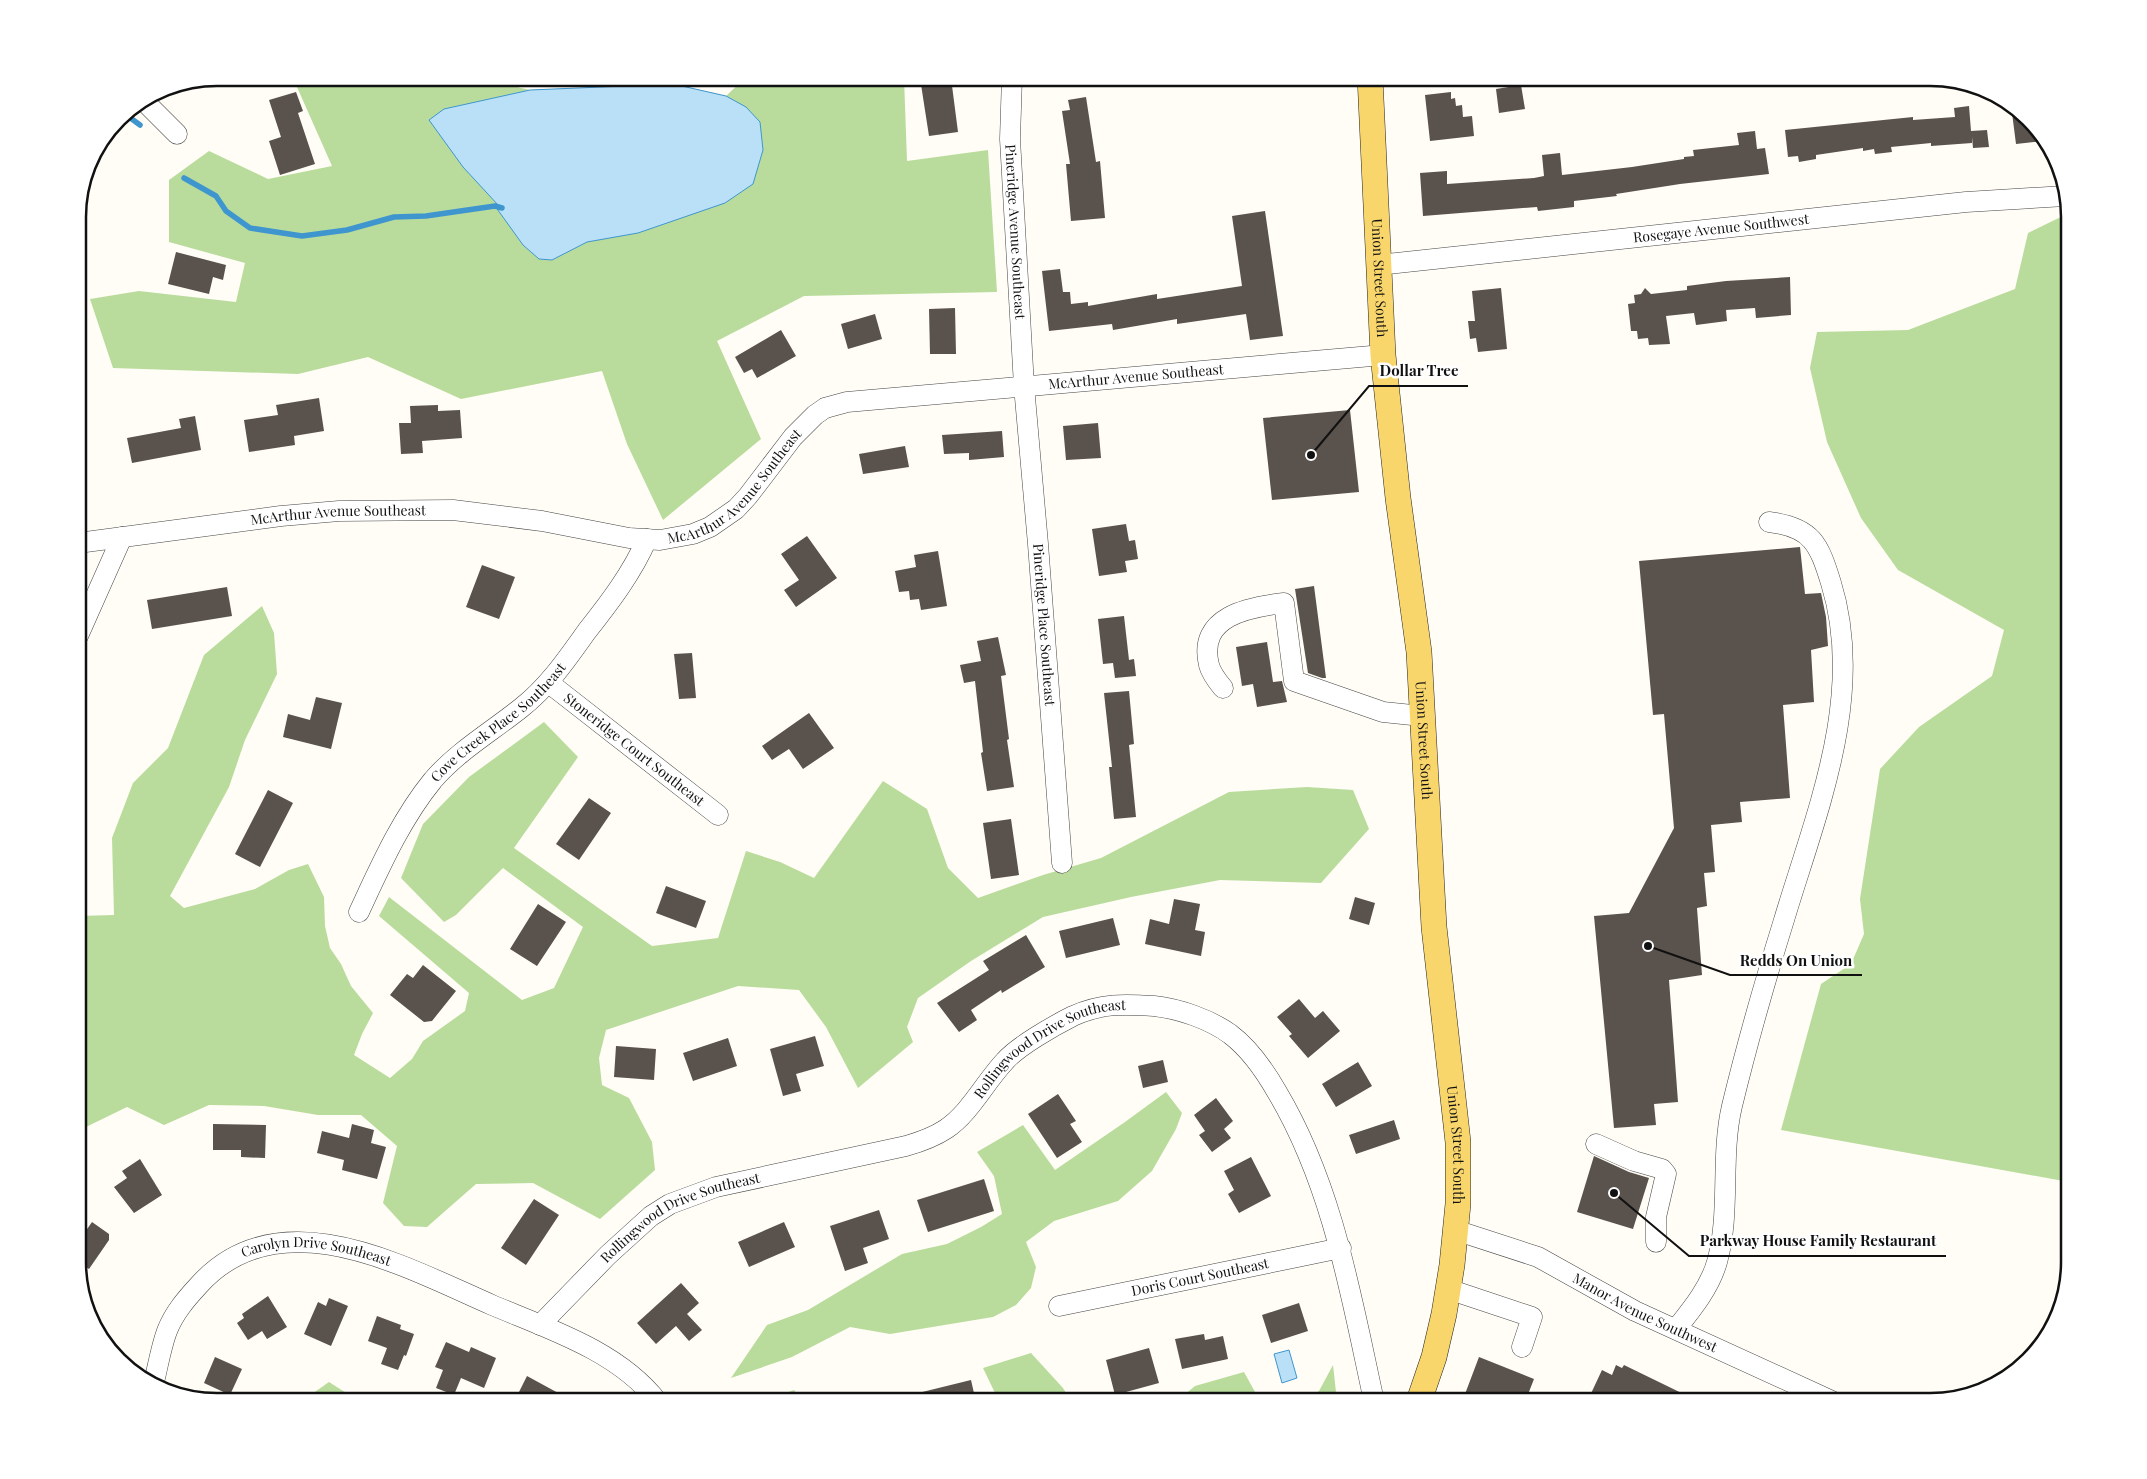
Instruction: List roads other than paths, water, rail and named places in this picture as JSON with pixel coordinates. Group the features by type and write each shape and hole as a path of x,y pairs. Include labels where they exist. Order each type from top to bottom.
{"main road":[{"name":"Union Street South","path":"1370,86 1383,355 1398,498 1419,652 1434,927 1458,1142 1458,1204 1448,1289 1434,1356 1422,1393"}],"street":[{"name":"Pineridge Avenue Southeast","path":"1012,86 1010,139 1024,386"},
{"path":"149,106 177,134"},
{"name":"Rosegaye Avenue Southwest","path":"1378,266 1966,202 2059,196"},
{"name":"McArthur Avenue Southeast","path":"87,542 281,516 339,511 452,510 542,521 629,538 660,540 693,534 710,526 736,509 793,437 825,408 847,402 1383,355"},
{"name":"Pineridge Place Southeast","path":"1024,386 1062,863"},
{"path":"1676,1330 1695,1305 1717,1263 1724,1219 1731,1108 1784,920 1813,830 1831,764 1841,699 1843,650 1836,600 1822,555 1809,536 1788,524 1768,522"},
{"path":"87,616 122,538"},
{"name":"Cove Creek Place Southeast","path":"359,912 380,866 408,816 433,780 468,746 521,708 548,683 616,594 637,562 647,539"},
{"path":"1223,688 1209,666 1207,646 1211,633 1226,618 1250,607 1284,603 1294,681 1383,712 1422,716"},
{"name":"Stoneridge Court Southeast","path":"548,683 718,816"},
{"name":"Rollingwood Drive Southeast","path":"540,1325 608,1254 651,1216 670,1204 716,1188 906,1146 930,1138 947,1128 960,1116 1005,1060 1022,1048 1073,1016 1116,1004 1138,1004 1167,1008 1213,1023 1232,1036 1255,1058 1291,1114 1308,1151 1341,1248 1372,1393"},
{"path":"1596,1144 1634,1161 1662,1169 1666,1174 1656,1217 1656,1242"},
{"name":"Manor Avenue Southwest","path":"1455,1230 1538,1257 1635,1310 1812,1393"},
{"name":"Carolyn Drive Southeast","path":"155,1377 166,1332 183,1303 207,1276 224,1263 258,1247 278,1242 314,1242 362,1252 398,1264 540,1325 579,1343 623,1369 650,1393"},
{"name":"Doris Court Southeast","path":"1059,1306 1341,1248"},
{"path":"1448,1289 1532,1317 1522,1347"}],"water":[{"path":"682,86 726,96 746,107 760,122 763,150 753,184 725,203 638,233 587,242 552,260 539,259 523,245 495,206 498,205 463,167 429,120 444,109 530,90"},
{"path":"1289,1350 1297,1378 1282,1383 1274,1354"}],"waterway":[{"path":"131,119 140,125"},
{"path":"184,178 216,196 226,211 250,228 302,236 347,230 394,217 426,216 495,206 502,208"}],"place":[{"name":"Dollar Tree","path":"1311,455"},
{"name":"Redds On Union","path":"1648,946"},
{"name":"Parkway House Family Restaurant","path":"1614,1193"}]}
